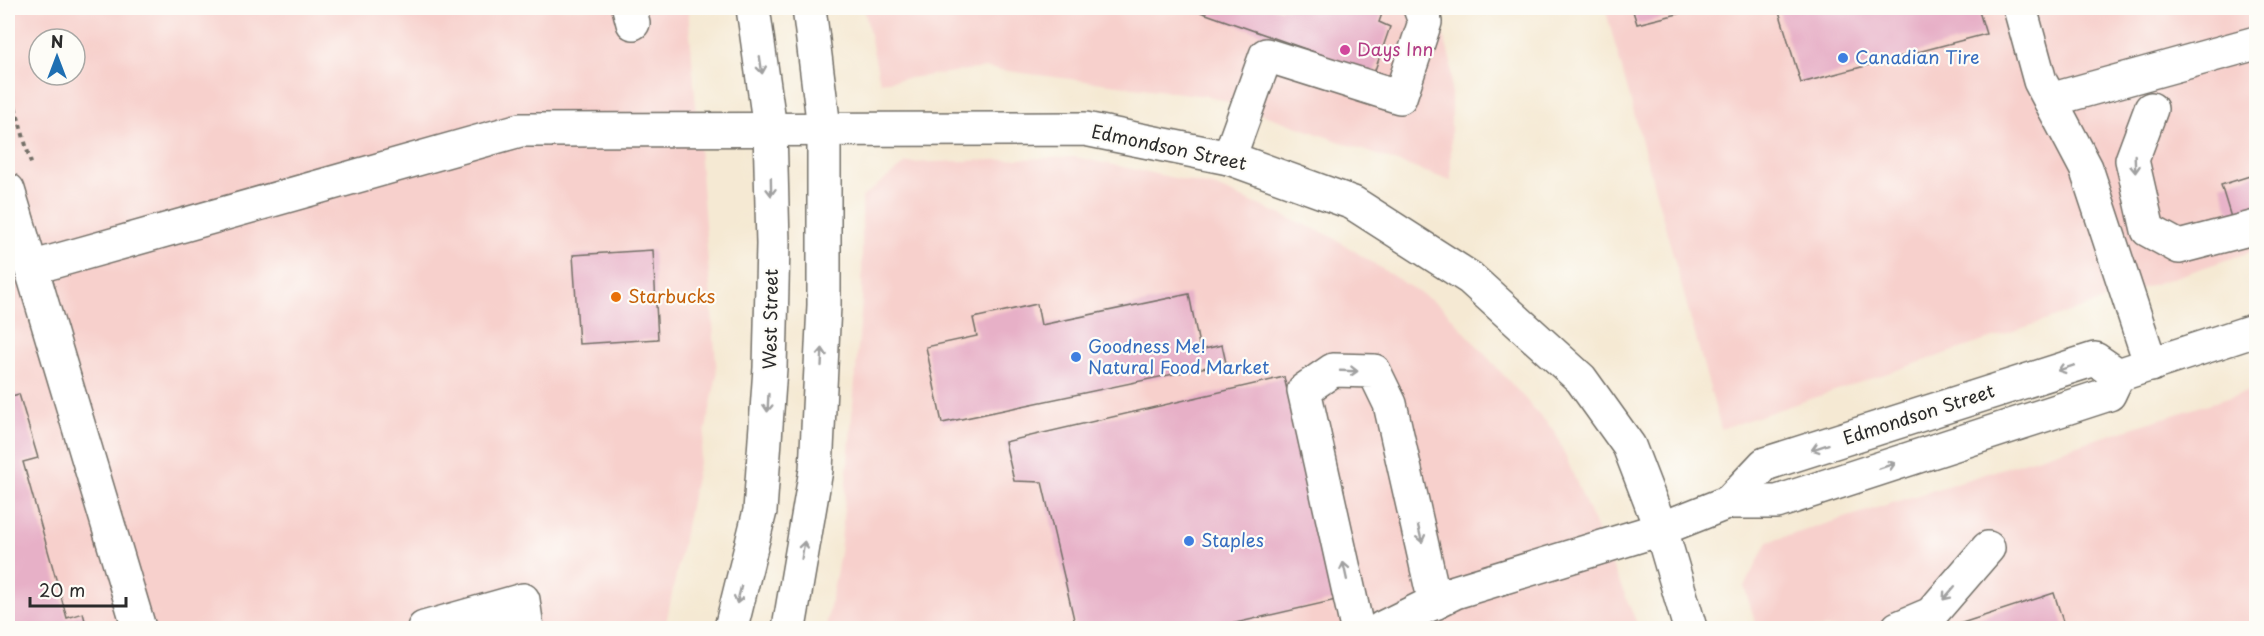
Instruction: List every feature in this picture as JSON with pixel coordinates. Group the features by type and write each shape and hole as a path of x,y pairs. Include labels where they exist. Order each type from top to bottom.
{"street":[{"name":"West Street","path":"731,628 760,511 767,435 772,243 770,129 753,8"},
{"path":"789,628 816,470 824,305 824,128 809,8"},
{"path":"1229,158 1266,55 1400,97 1425,22 1420,8"},
{"path":"2020,8 2040,81 2086,168 2151,364"},
{"path":"2050,100 2256,43"},
{"path":"2151,109 2132,160 2148,230 2179,247 2256,227"},
{"name":"Edmondson Street","path":"31,267 520,130 1085,129 1229,158 1353,203 1470,278 1581,380 1629,446 1661,529 1690,628"},
{"path":"8,190 139,628"},
{"path":"1382,628 1455,592 1661,529 1729,502 1777,502 2109,394 2118,375 2256,330"},
{"path":"1357,628 1304,390 1333,370 1374,371 1390,404 1435,603"},
{"path":"1898,628 1931,614 1988,549"},
{"path":"424,628 523,600 527,628"}],"shaded area":[{"path":"8,8 688,8 717,375 665,628 8,628"},
{"path":"864,8 1436,8 1451,62 1451,181 1213,97 984,68 880,82"},
{"path":"1605,8 2256,8 2256,250 1721,429"},
{"path":"1076,157 1216,187 1331,236 1443,308 1555,432 1639,628 826,628 840,553 862,301 862,197 906,163"},
{"path":"2256,389 2256,628 1757,628 1744,586 1768,542"}],"building":[{"name":"Days Inn","path":"1189,8 1384,8 1379,22 1390,27 1374,73"},
{"path":"1632,8 1702,8 1637,24"},
{"name":"Canadian Tire","path":"1778,8 1978,8 1986,34 1801,83"},
{"path":"2256,174 2256,217 2233,224 2221,185"},
{"name":"Starbucks","path":"653,250 658,339 579,344 573,255"},
{"name":"Goodness Me! Natural Food Market","path":"1189,294 1200,350 1222,345 1226,363 942,423 926,347 977,336 973,318 1037,304 1041,325"},
{"name":"Staples","path":"1284,377 1336,600 1214,628 1076,628 1042,482 1014,481 1005,442"},
{"path":"19,394 38,458 23,462 67,618 83,613 87,628 8,628 8,397"},
{"path":"2054,593 2065,628 1957,628 1956,625"}],"place":[{"name":"Days Inn","path":"1345,50"},
{"name":"Canadian Tire","path":"1843,58"},
{"name":"Starbucks","path":"616,297"},
{"name":"Goodness Me! Natural Food Market","path":"1076,357"},
{"name":"Staples","path":"1189,541"}]}
